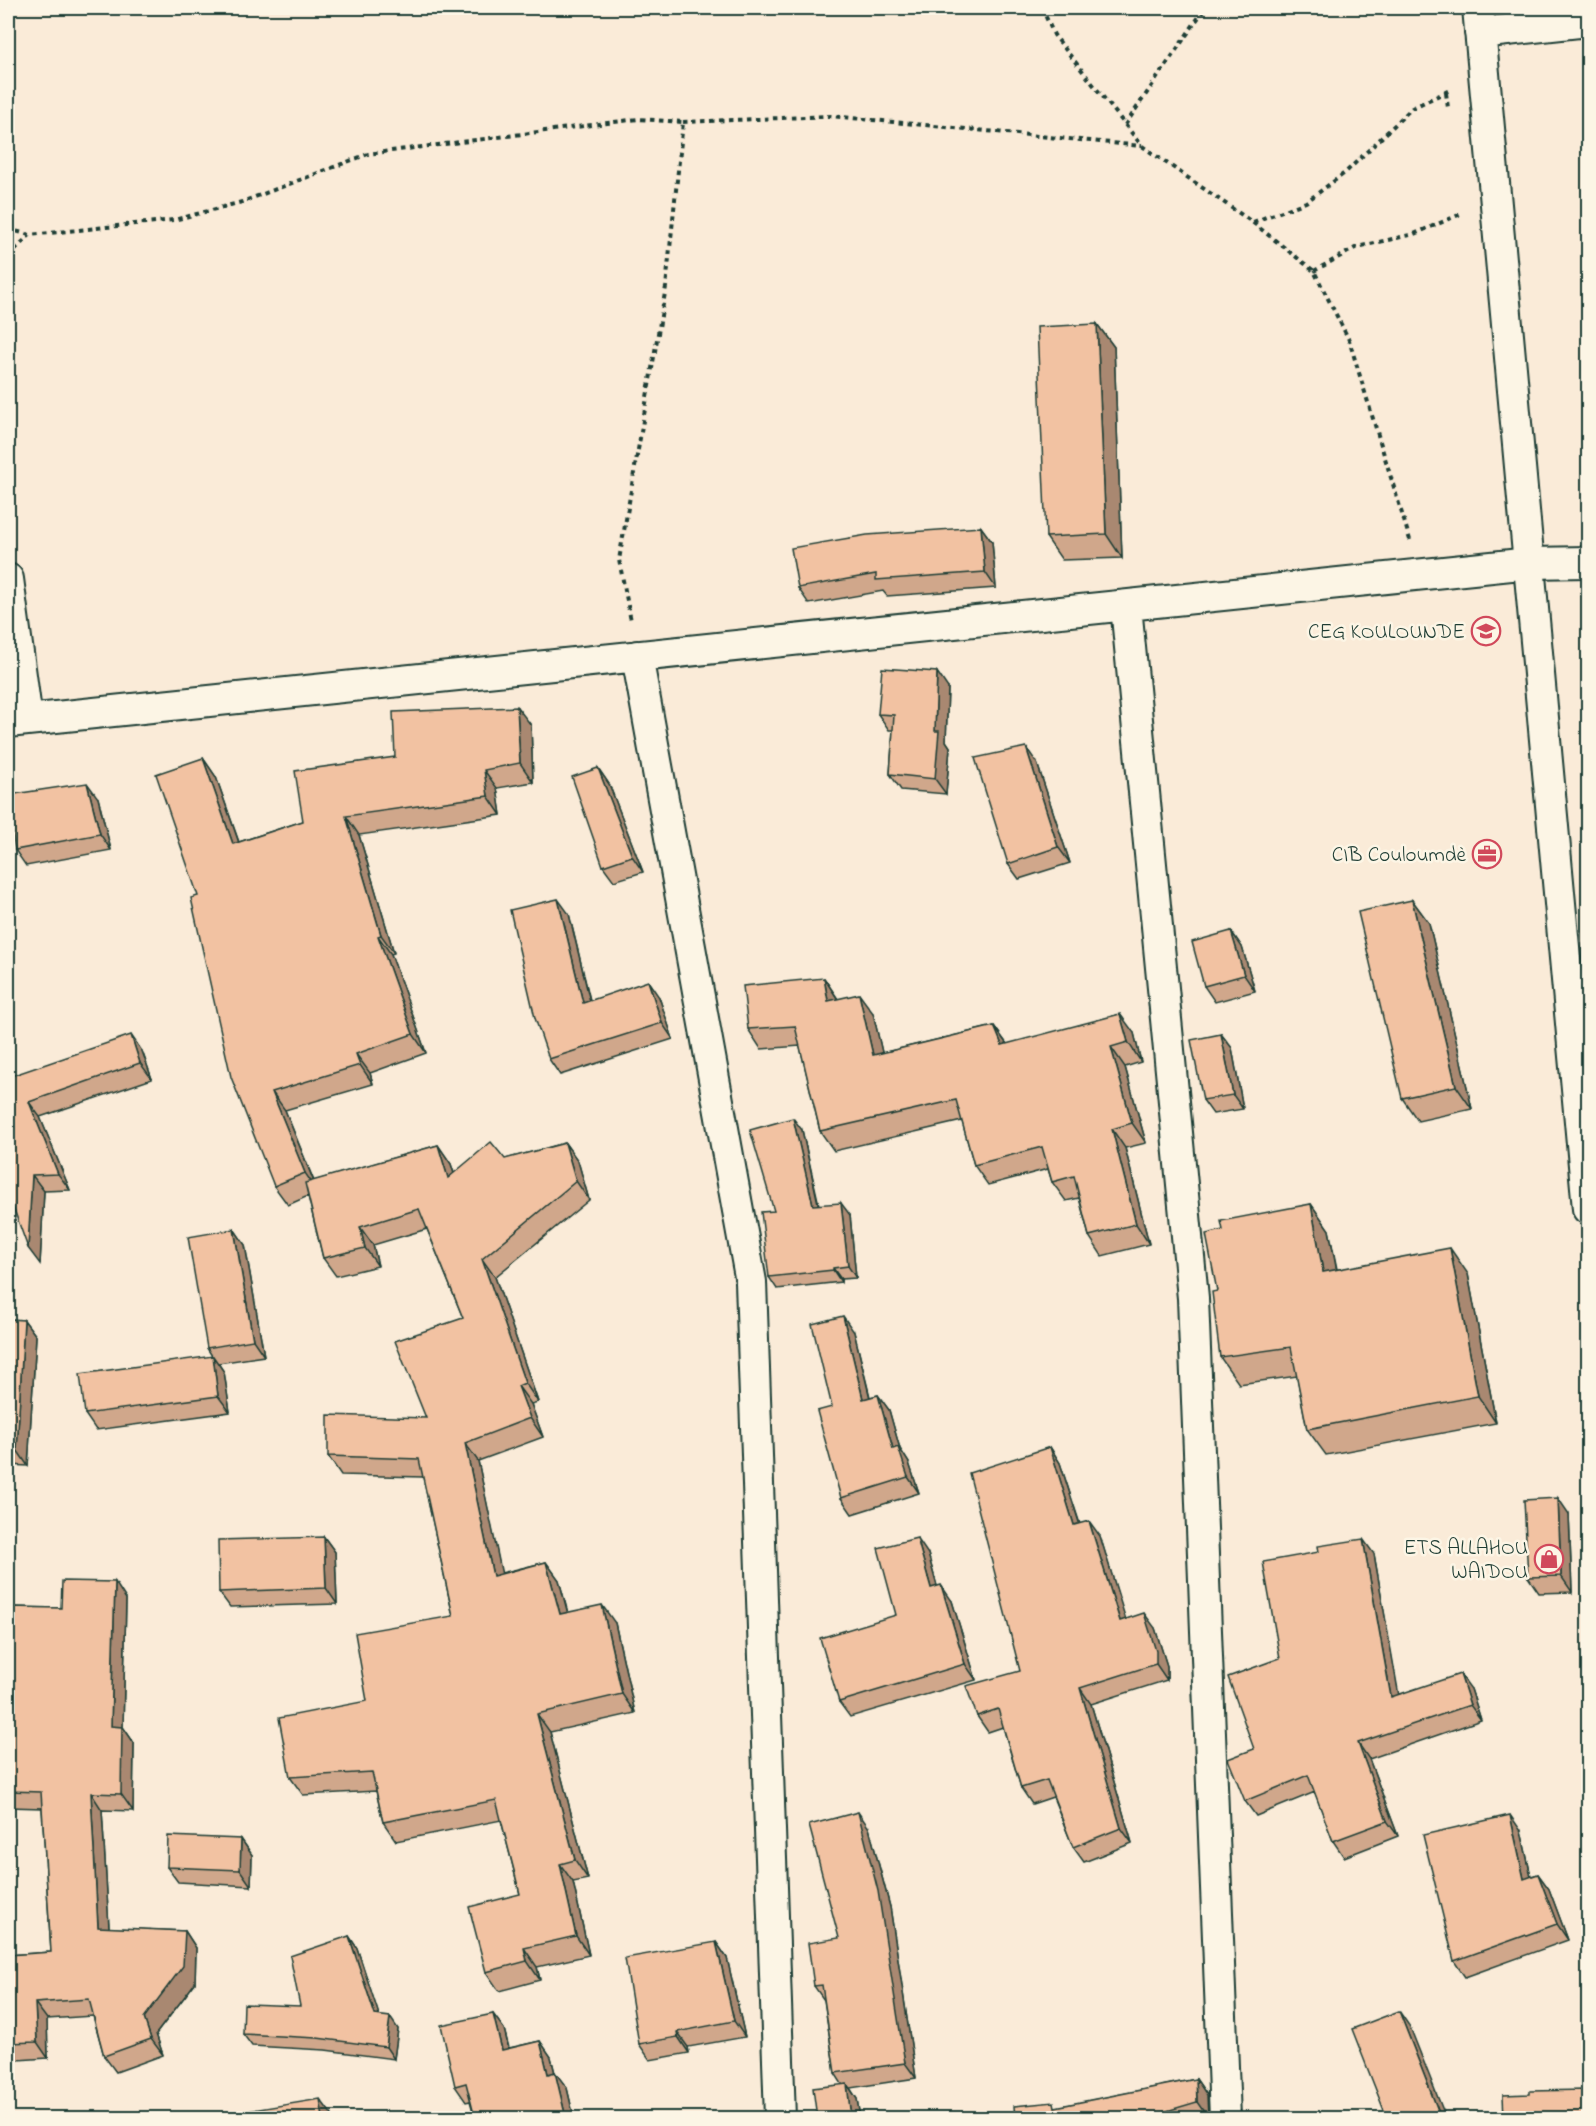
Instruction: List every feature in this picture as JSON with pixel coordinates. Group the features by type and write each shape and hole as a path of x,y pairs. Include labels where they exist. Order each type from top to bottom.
{"street":[{"path":"1588,21 1479,20 1588,1209"},
{"path":"8,579 17,721 1420,574 1530,563 1588,562"},
{"path":"1126,606 1193,1298 1225,2118"},
{"path":"637,656 750,1282 780,2118"}],"path":[{"path":"1042,8 1054,35 1142,146 1252,222 1314,271 1349,340 1379,432 1420,574"},
{"path":"1125,125 1204,8"},
{"path":"1252,222 1306,202 1346,172 1412,108 1446,93 1449,115"},
{"path":"8,229 30,235 174,220 242,202 368,154 638,119 683,122 831,116 1142,146"},
{"path":"637,656 619,560 666,287 683,122"},
{"path":"1314,271 1357,247 1414,234 1465,212"},
{"path":"8,256 30,235"}],"building":[{"path":"1097,324 1106,534 1046,537 1037,327"},
{"path":"981,527 985,572 876,580 876,574 798,588 791,548 867,535"},
{"path":"882,668 937,672 935,731 939,731 935,779 890,774 894,715 878,714"},
{"path":"517,707 520,763 484,770 488,796 346,816 381,935 378,936 413,1034 356,1054 360,1065 272,1092 305,1173 274,1186 231,1077 191,898 198,896 156,774 203,758 233,844 303,821 295,771 395,757 393,712"},
{"path":"1026,747 1058,847 1008,864 975,758"},
{"path":"598,768 632,856 603,866 572,777"},
{"path":"87,783 100,834 15,850 8,795"},
{"path":"558,899 583,1003 648,981 662,1023 549,1059 535,1018 510,910"},
{"path":"1412,900 1456,1086 1402,1098 1358,912"},
{"path":"1231,931 1244,975 1204,986 1192,942"},
{"path":"824,978 828,1001 859,994 873,1055 994,1026 1002,1045 1120,1014 1128,1042 1111,1047 1132,1123 1112,1129 1136,1224 1089,1236 1074,1176 1052,1182 1042,1147 974,1165 956,1100 820,1131 795,1026 748,1029 743,986"},
{"path":"1221,1034 1233,1095 1203,1100 1191,1040"},
{"path":"131,1035 140,1063 29,1102 58,1174 32,1175 28,1248 8,1193 8,1077"},
{"path":"793,1118 813,1205 841,1203 848,1266 833,1268 833,1270 769,1277 761,1212 774,1211 750,1130"},
{"path":"491,1142 505,1159 565,1143 576,1181 482,1259 525,1383 518,1386 530,1418 465,1443 493,1576 546,1562 560,1614 602,1605 622,1694 537,1714 575,1860 560,1864 576,1936 524,1948 527,1961 486,1972 469,1907 520,1894 496,1800 383,1822 372,1772 290,1777 279,1718 367,1701 355,1633 453,1616 419,1459 328,1456 328,1415 426,1418 395,1341 463,1318 419,1209 360,1227 365,1248 323,1258 305,1183 438,1145 448,1178"},
{"path":"1311,1204 1323,1272 1450,1248 1478,1396 1307,1429 1291,1347 1220,1357 1212,1292 1217,1291 1206,1234 1223,1230 1221,1221"},
{"path":"234,1229 253,1340 207,1348 188,1237"},
{"path":"843,1316 863,1399 878,1395 893,1449 898,1447 908,1477 841,1498 817,1411 832,1407 812,1324"},
{"path":"8,1319 24,1320 17,1450 8,1450"},
{"path":"213,1356 218,1396 85,1414 80,1374"},
{"path":"1050,1447 1074,1525 1089,1521 1120,1621 1144,1613 1156,1651 1156,1664 1080,1688 1121,1828 1073,1847 1047,1780 1021,1788 998,1709 977,1716 966,1686 1020,1671 969,1473"},
{"path":"1558,1498 1561,1576 1528,1577 1524,1500"},
{"path":"324,1537 326,1588 219,1592 218,1540"},
{"path":"917,1538 931,1588 941,1585 965,1664 839,1702 820,1638 896,1615 878,1548"},
{"path":"1363,1539 1391,1697 1460,1674 1470,1705 1358,1743 1387,1821 1333,1841 1308,1775 1245,1801 1228,1759 1254,1749 1228,1677 1280,1658 1263,1562 1319,1552 1318,1546"},
{"path":"62,1581 115,1582 111,1726 122,1727 121,1794 91,1793 98,1927 185,1931 183,1966 144,2018 151,2039 104,2056 89,1999 35,2003 37,2042 8,2043 8,1955 51,1952 41,1792 8,1791 8,1607 61,1608"},
{"path":"858,1812 878,1891 905,2063 835,2073 822,1985 814,1986 808,1943 839,1938 809,1825"},
{"path":"1510,1815 1524,1879 1538,1874 1557,1924 1454,1961 1423,1835"},
{"path":"168,1836 241,1839 240,1870 167,1867"},
{"path":"349,1936 375,2015 390,2017 386,2047 317,2038 243,2034 244,2004 300,2006 290,1956"},
{"path":"716,1942 734,2021 677,2032 678,2037 639,2044 625,1958"},
{"path":"1399,2011 1441,2118 1387,2118 1352,2029"},
{"path":"493,2014 502,2050 540,2041 548,2074 555,2072 566,2118 475,2118 466,2083 455,2086 441,2025"},
{"path":"1196,2079 1197,2102 1143,2118 1015,2118 1014,2106 1054,2102 1055,2107"},
{"path":"847,2084 851,2118 817,2118 813,2088"},
{"path":"1586,2090 1587,2118 1504,2118 1503,2095 1530,2094 1530,2091"},
{"path":"320,2099 323,2118 205,2118"}],"place":[{"name":"CEG KOULOUNDE","path":"1486,631"},
{"name":"CIB Couloumdè","path":"1487,854"},
{"name":"ETS ALLAHOU WAIDOU","path":"1549,1559"}]}
